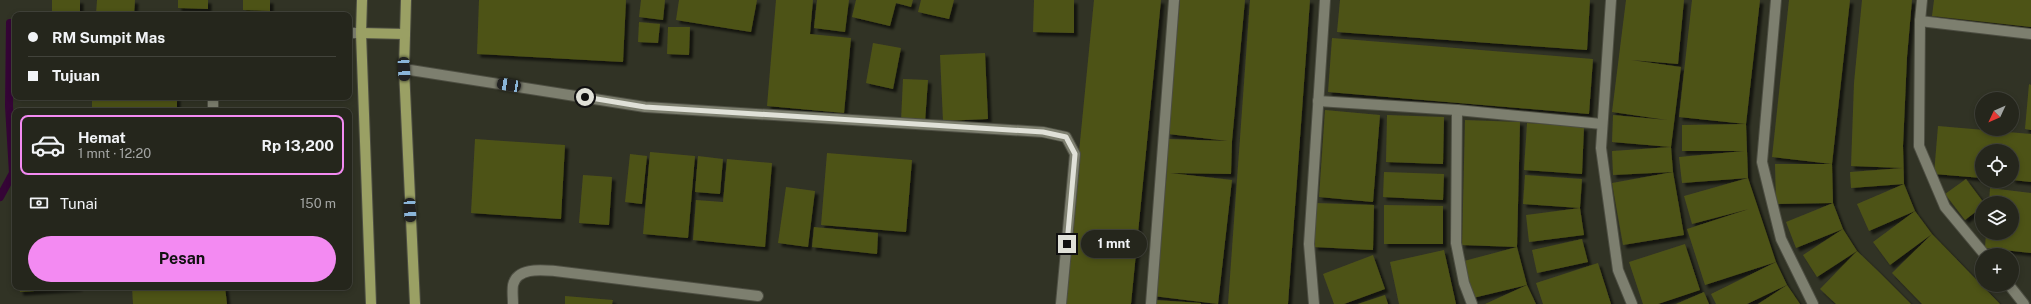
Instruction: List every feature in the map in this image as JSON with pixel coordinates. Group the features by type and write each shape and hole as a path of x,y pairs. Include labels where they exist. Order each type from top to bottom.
{"main road":[{"path":"362,0 361,33 371,304"},
{"path":"406,0 404,69 415,304"},
{"path":"361,33 405,34"}],"street":[{"path":"1151,304 1174,0"},
{"path":"1314,304 1309,244 1325,0"},
{"path":"1611,0 1601,148 1618,270 1632,304"},
{"path":"1776,0 1762,162 1781,239 1813,304"},
{"path":"1922,0 1920,22 1919,146 1945,207 1979,248"},
{"path":"1920,22 2031,34"},
{"path":"352,33 361,33"},
{"path":"404,69 645,107 1043,132 1066,137 1075,154 1061,304"},
{"path":"1318,101 1457,110 1602,124"},
{"path":"1457,110 1456,243 1464,282 1472,304"},
{"path":"513,304 513,284 522,273 534,270 563,272 758,296"},
{"path":"2015,292 2024,304"}],"building":[{"path":"52,0 80,0 80,12 52,12"},
{"path":"97,0 135,0 134,12 96,12"},
{"path":"178,0 208,0 208,9 178,8"},
{"path":"243,0 270,0 270,11 243,10"},
{"path":"479,0 626,0 623,62 477,54"},
{"path":"641,0 665,0 663,20 639,17"},
{"path":"679,0 757,0 751,32 676,20"},
{"path":"776,0 813,0 810,34 851,38 844,113 767,106"},
{"path":"817,0 849,0 845,32 814,28"},
{"path":"856,0 913,0 911,7 896,3 890,26 852,17"},
{"path":"921,0 954,0 949,19 918,12"},
{"path":"1034,0 1074,0 1074,33 1033,32"},
{"path":"1094,0 1161,0 1131,304 1064,304"},
{"path":"1180,0 1245,0 1232,141 1231,174 1170,173 1232,180 1218,304 1153,296 1167,173 1168,139 1228,141 1168,134"},
{"path":"1250,0 1310,0 1288,304 1228,304"},
{"path":"1340,0 1590,0 1587,50 1337,32"},
{"path":"1626,0 1684,0 1678,64 1631,60 1681,67 1671,147 1612,142 1613,115 1667,120 1612,112"},
{"path":"1692,0 1760,0 1746,124 1679,117"},
{"path":"1789,0 1850,0 1832,164 1772,157"},
{"path":"1862,0 1912,0 1907,57 1903,146 1904,184 1851,188 1850,172 1903,168 1851,166 1854,83"},
{"path":"1934,0 2031,0 2031,27 1932,16"},
{"path":"639,22 660,24 658,43 638,42"},
{"path":"668,27 690,27 689,55 667,54"},
{"path":"1332,38 1593,59 1589,114 1328,92"},
{"path":"873,43 901,48 893,89 866,83"},
{"path":"985,53 988,119 943,121 940,55"},
{"path":"903,79 928,80 925,122 901,121"},
{"path":"2029,84 2031,85 2031,130 2025,129"},
{"path":"92,100 177,100 177,108 92,108"},
{"path":"1325,110 1380,115 1373,202 1319,197"},
{"path":"1387,115 1444,117 1443,164 1386,162"},
{"path":"1465,120 1520,122 1517,247 1462,245"},
{"path":"1527,123 1584,127 1582,174 1524,170"},
{"path":"1746,124 1748,178 1682,183 1679,157 1744,151 1682,151 1682,125"},
{"path":"1938,126 1975,129 1975,136 2019,136 2019,133 2031,134 2031,182 2019,181 2019,144 1975,144 1975,177 1934,174"},
{"path":"475,139 565,145 561,219 471,213"},
{"path":"1671,147 1673,172 1613,175 1612,151"},
{"path":"650,152 695,156 688,238 643,234"},
{"path":"827,153 912,160 906,232 821,225"},
{"path":"630,154 647,156 642,204 625,202"},
{"path":"698,156 723,159 720,194 695,192"},
{"path":"727,159 772,163 765,247 693,240 696,200 723,202"},
{"path":"1775,164 1832,164 1833,203 1776,204"},
{"path":"1384,172 1444,174 1443,200 1383,197"},
{"path":"1673,172 1684,235 1623,245 1612,183"},
{"path":"583,175 612,177 609,225 579,223"},
{"path":"1525,175 1582,179 1580,208 1523,204"},
{"path":"1748,178 1776,262 1705,285 1687,229 1749,209 1692,224 1684,196"},
{"path":"1966,179 1979,196 1975,196 1975,212 1965,220 1945,194"},
{"path":"1904,184 1915,211 1869,231 1857,204"},
{"path":"786,187 815,191 808,247 778,243"},
{"path":"1990,188 2031,193 2031,253 2019,252 2019,248 1985,248 1986,240 2019,240 2019,196 1989,196"},
{"path":"1316,203 1374,205 1373,250 1314,247"},
{"path":"1833,203 1843,229 1796,248 1786,222"},
{"path":"1384,205 1443,206 1443,244 1384,244"},
{"path":"1580,208 1584,235 1529,242 1526,215"},
{"path":"1915,211 1932,234 1890,265 1873,242"},
{"path":"814,227 878,233 877,254 812,247"},
{"path":"1843,229 1857,251 1817,277 1803,255"},
{"path":"1932,234 1975,278 1975,292 1988,292 2000,304 1922,304 1892,273"},
{"path":"1582,239 1588,262 1537,273 1532,250"},
{"path":"1685,244 1700,290 1658,304 1643,304 1629,262"},
{"path":"1517,247 1527,285 1473,298 1464,261"},
{"path":"1444,250 1456,304 1399,304 1390,262"},
{"path":"1857,251 1911,304 1836,304 1820,289"},
{"path":"1373,255 1385,289 1344,304 1334,304 1323,274"},
{"path":"1776,262 1787,285 1747,304 1716,304 1711,294"},
{"path":"1598,263 1611,304 1543,304 1536,283"},
{"path":"1527,285 1536,304 1485,304"},
{"path":"1787,285 1800,304 1758,304"},
{"path":"20,290 50,290 20,292"},
{"path":"132,290 225,290 227,304 133,304"},
{"path":"1704,292 1709,304 1676,304"},
{"path":"1385,295 1388,304 1358,304"},
{"path":"565,296 613,300 612,304 565,304"},
{"path":"1155,300 1201,303 1201,304 1155,304"}],"waterway":[{"path":"10,23 9,106 12,156"},
{"path":"0,197 12,175"}],"route":[{"path":"585,97 645,107 1043,132 1066,137 1075,154 1067,244"}]}
